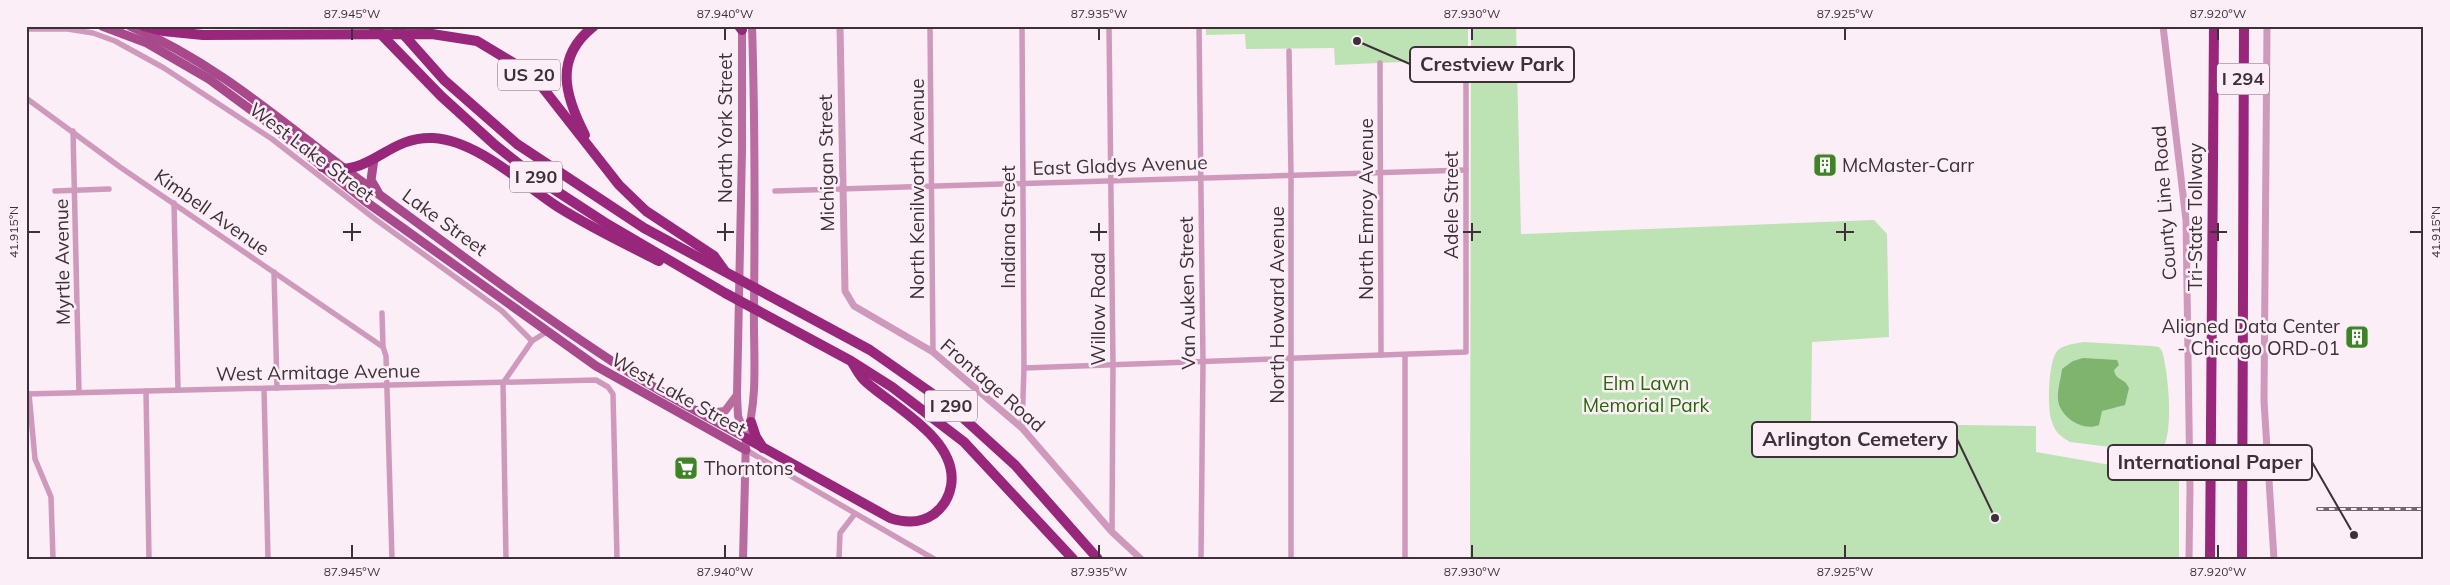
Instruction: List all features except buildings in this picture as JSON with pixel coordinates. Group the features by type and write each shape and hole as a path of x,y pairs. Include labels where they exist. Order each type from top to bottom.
{"highway":[{"name":"US 20","path":"143,26 163,31 203,35 432,34 477,41 517,65 539,83 619,185 646,211 714,256 726,273"},
{"name":"I 290","path":"372,26 441,96 495,145 538,179 604,222 725,293 851,361 892,387 964,442 1073,559"},
{"name":"I 290","path":"396,26 444,80 517,144 644,228 870,350 950,406 1015,465 1098,559"},
{"path":"594,26 574,48 568,62 566,79 572,110 597,158"},
{"name":"Tri-State Tollway","path":"2210,559 2214,26"},
{"name":"I 294","path":"2242,559 2244,26"},
{"path":"322,167 346,170 359,168 396,145 413,140 433,138 455,142 474,151 560,208 620,242 725,293"},
{"path":"746,438 890,518 900,521 919,521 929,517 942,507 949,495 952,478 944,451 916,421 864,380 851,361"},
{"path":"751,422 756,437 764,449"}],"main road":[{"name":"Lake Street","path":"102,26 146,43 208,79 365,201 596,366"},
{"name":"Lake Street","path":"130,26 208,66 244,91 381,196 622,368 746,438"},
{"name":"North York Street","path":"743,559 746,438 751,422 756,172 752,26"},
{"name":"North York Street","path":"741,28 742,158 736,396 738,416 746,438"},
{"path":"374,159 371,180 381,196"},
{"name":"West Lake Street","path":"596,366 746,450"},
{"path":"692,408 716,412 725,411 736,396"}],"street":[{"name":"Michigan Street","path":"840,26 842,189 845,290 848,299"},
{"name":"North Kenilworth Avenue","path":"930,26 933,352"},
{"name":"Indiana Street","path":"1022,26 1024,368 1022,428"},
{"name":"Willow Road","path":"1110,26 1113,365 1112,532"},
{"name":"Van Auken Street","path":"1200,26 1203,362 1201,559"},
{"name":"County Line Road","path":"2163,26 2186,220 2190,489 2189,559"},
{"path":"2267,26 2264,401 2274,559"},
{"name":"West Lake Street","path":"26,29 82,30 115,41 216,101 272,139 375,219 480,294 502,311 532,341"},
{"name":"North Howard Avenue","path":"1289,51 1292,174 1291,559"},
{"name":"Adele Street","path":"1406,354 1466,352 1466,62"},
{"name":"North Emroy Avenue","path":"1380,63 1381,355"},
{"name":"Kimbell Avenue","path":"26,98 120,167 383,347"},
{"name":"Myrtle Avenue","path":"73,131 76,191 79,392"},
{"name":"East Gladys Avenue","path":"775,191 1466,170"},
{"path":"55,191 109,189"},
{"path":"174,203 178,390"},
{"path":"274,272 277,388"},
{"name":"Frontage Road","path":"848,299 854,306 870,316 933,352 1022,428 1112,532 1141,559"},
{"path":"382,313 383,347 386,356 392,559"},
{"path":"506,559 502,383 532,341 548,331"},
{"path":"1024,368 1406,354 1405,559"},
{"name":"West Armitage Avenue","path":"28,394 596,380 608,387 613,394 617,559"},
{"path":"264,389 268,559"},
{"path":"146,391 150,559"},
{"path":"28,394 35,459 50,491 53,559"},
{"path":"746,450 854,515 934,559"},
{"path":"839,559 840,533 854,515"}],"green space":[{"path":"1206,26 1468,26 1468,59 1335,65 1334,48 1246,49 1245,34 1206,35"},
{"name":"Elm Lawn Memorial Park","path":"1471,26 1516,26 1521,234 1874,220 1887,234 1889,337 1812,342 1811,423 2036,426 2036,452 2179,477 2179,559 1470,559"},
{"path":"2084,342 2151,346 2159,347 2162,351 2168,388 2169,420 2164,446 2159,453 2070,442 2061,436 2053,426 2049,407 2052,363 2058,350 2061,348 2070,344"}],"shaded area":[{"path":"2083,358 2117,360 2119,365 2114,370 2115,373 2129,388 2125,405 2102,411 2099,425 2093,427 2073,422 2063,412 2058,400 2062,369 2073,361"}],"railway":[{"path":"2318,509 2424,509"}],"place":[{"name":"Crestview Park","path":"1357,41"},
{"name":"McMaster-Carr","path":"1825,165"},
{"name":"Aligned Data Center - Chicago ORD-01","path":"2357,337"},
{"name":"Thorntons","path":"686,468"},
{"name":"Arlington Cemetery","path":"1995,518"},
{"name":"International Paper","path":"2354,535"}]}
